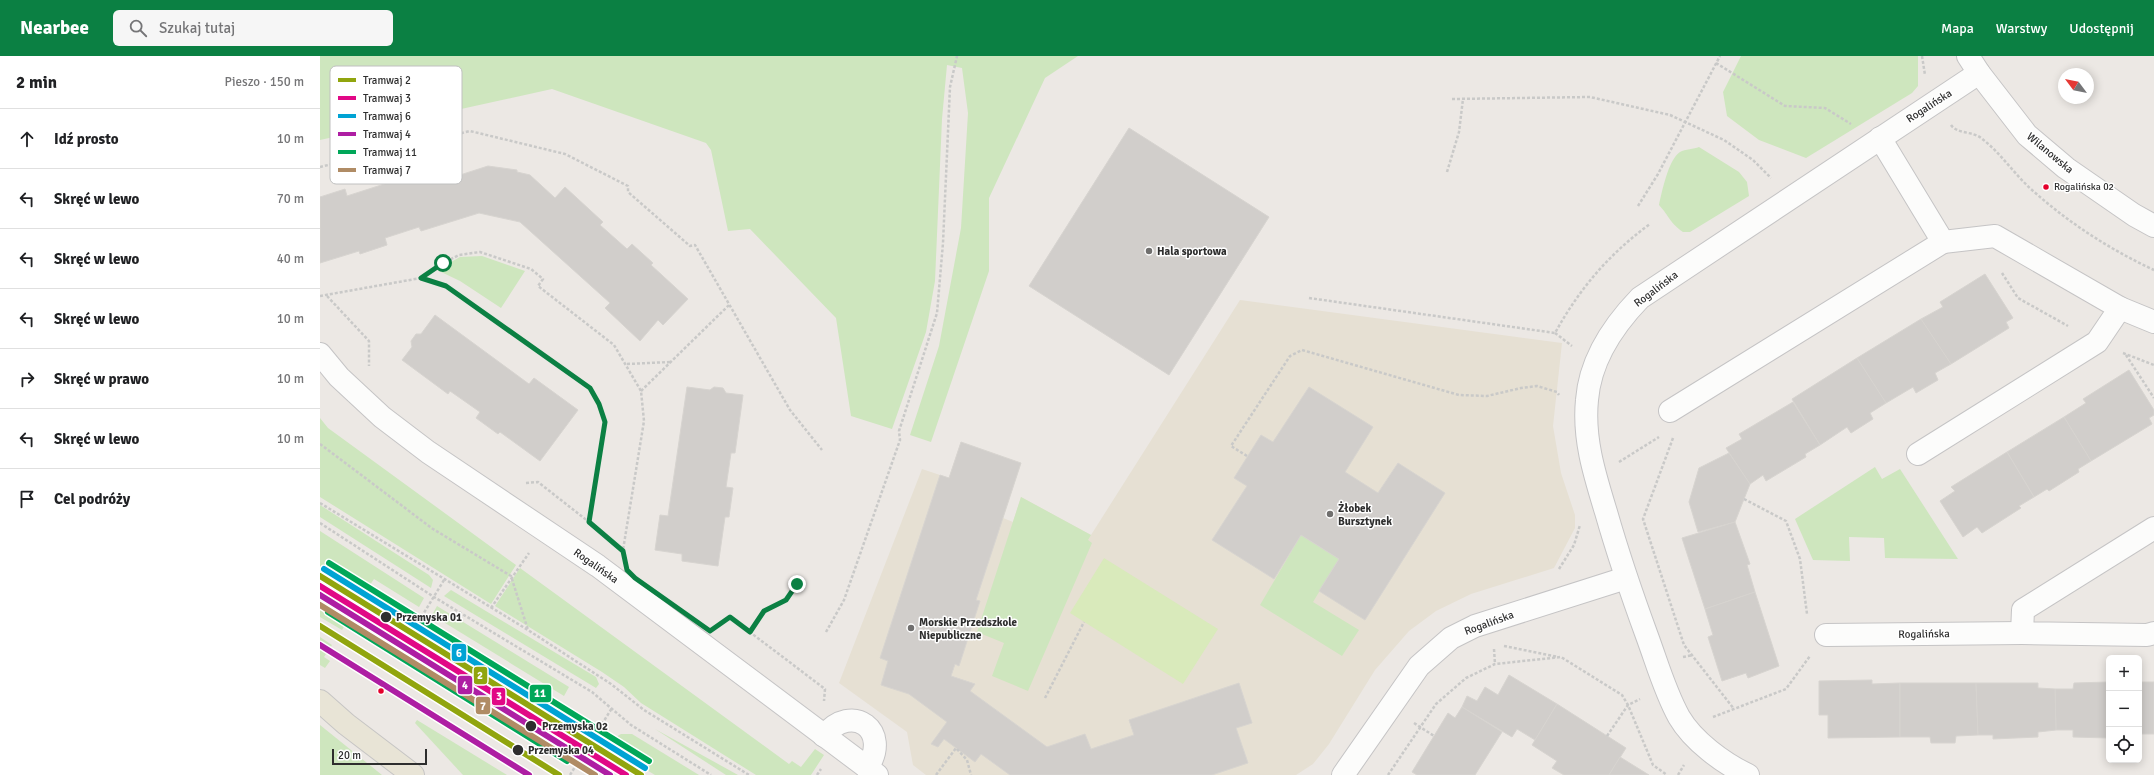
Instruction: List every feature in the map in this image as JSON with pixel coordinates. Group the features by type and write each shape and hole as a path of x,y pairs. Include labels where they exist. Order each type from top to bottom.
{"main road":[{"path":"320,701 346,724 413,775"}],"street":[{"name":"Rogalińska","path":"1748,775 1731,767 1698,740 1680,718 1668,695 1626,578 1591,460 1587,430 1586,400 1591,376 1602,348 1621,318 1640,298 1880,138 1974,65"},
{"name":"Wilanowska","path":"1974,65 2027,135 2066,168 2134,215 2154,226"},
{"path":"1880,138 1943,242"},
{"path":"1670,411 1943,242 1996,236 2120,308 2154,322"},
{"path":"1918,454 2097,342 2120,308"},
{"name":"Rogalińska","path":"320,354 339,376 393,425 447,465 598,566 826,729 872,771"},
{"path":"2022,633 2023,610 2154,528"},
{"name":"Rogalińska","path":"1343,775 1419,666 1451,638 1475,626 1626,578"},
{"name":"Rogalińska","path":"1826,635 2154,633"},
{"path":"826,729 846,720 860,722 870,730 876,742 872,771"}],"path":[{"path":"826,632 844,600 900,440 899,431 937,313 943,243 950,87 957,56"},
{"path":"1638,206 1658,174 1720,56"},
{"path":"1922,56 1925,77"},
{"path":"1716,63 1786,106 1825,108 1844,121 1857,126"},
{"path":"1452,99 1517,97 1590,98 1670,114 1724,140 1753,160 1789,198"},
{"path":"1447,172 1459,132 1463,99"},
{"path":"1948,122 1954,129 1980,137 2031,190 2072,224 2124,256 2154,270"},
{"path":"462,133 470,131 565,154 628,186 628,192 690,246 695,245 790,410 822,450"},
{"path":"320,167 330,165"},
{"path":"1555,333 1569,307 1586,283 1626,242 1650,224"},
{"path":"320,296 421,278 443,263 459,255 480,252 531,269 543,279 538,286 614,345 627,364 641,391 644,421 623,551 624,557"},
{"path":"2001,272 2018,298 2097,342 2154,366"},
{"path":"421,278 446,286 590,388 599,404 605,422 589,522"},
{"path":"327,295 369,341 369,371"},
{"path":"1309,298 1555,333 1577,350"},
{"path":"641,391 729,305"},
{"path":"1247,456 1231,446 1290,356 1302,350 1459,395 1487,396 1537,386 1557,392 1561,398"},
{"path":"2126,354 2154,398"},
{"path":"627,364 670,362"},
{"path":"1617,463 1666,433"},
{"path":"1675,433 1643,519 1684,645 1734,709"},
{"path":"320,444 433,529 512,576 528,630"},
{"path":"524,483 538,482 603,534"},
{"path":"1744,499 1786,521 1800,558 1808,617"},
{"path":"320,503 528,630 611,684 644,710 749,775"},
{"path":"1556,572 1574,545 1581,519"},
{"path":"320,524 434,597 592,692 630,724 711,775"},
{"path":"618,547 623,551"},
{"path":"419,621 444,580"},
{"path":"750,632 764,611 786,600 797,584"},
{"path":"375,594 598,731"},
{"path":"715,627 730,617 825,689 824,700 828,713 826,729"},
{"path":"1045,698 1084,622"},
{"path":"352,628 576,766"},
{"path":"1500,646 1561,657 1622,695 1628,705 1653,765 1667,775"},
{"path":"1494,649 1495,664"},
{"path":"1709,718 1786,689 1812,653"},
{"path":"337,656 530,775"},
{"path":"1388,775 1436,704 1466,678 1495,664 1561,657"},
{"path":"1607,736 1628,705 1637,700"},
{"path":"594,737 612,708"},
{"path":"1414,723 1434,736"},
{"path":"936,775 956,748 967,760 971,775"},
{"path":"570,775 578,762"},
{"path":"1678,775 1684,767"}],"shaded area":[{"path":"1240,300 1562,343 1553,426 1561,473 1575,515 1575,528 1554,568 1471,594 1436,611 1409,631 1375,670 1329,744 1313,764 1296,775 926,775 913,765 907,732 839,683 922,469 949,478 961,442 1021,463 1003,518 1013,522 1021,497 1091,535"}],"green space":[{"path":"320,56 1078,56 1045,78 989,198 989,271 931,442 910,435 939,346 961,228 968,113 962,68 947,65 942,119 935,281 926,332 892,429 851,416 836,318 750,229 728,231 711,150 706,143 552,89 462,109 462,66 330,66 330,138 320,140"},
{"path":"1741,56 1918,56 1918,86 1912,93 1806,158 1759,140 1727,116 1723,92"},
{"path":"1699,147 1739,172 1747,182 1749,196 1690,232 1683,232 1672,222 1659,205 1666,177 1676,156 1682,151"},
{"path":"482,256 525,271 501,308 460,281 437,270 460,257"},
{"path":"320,418 328,428 516,565 491,604 320,497"},
{"path":"1875,467 1882,479 1900,469 1958,559 1885,558 1884,538 1849,537 1850,561 1813,560 1795,519"},
{"path":"1021,497 1091,535 1088,540 1092,543 1028,691 992,676 1004,643 977,632"},
{"path":"320,505 429,575 433,580 431,588 320,517"},
{"path":"320,531 424,598 419,607 374,579 363,595 320,567"},
{"path":"1301,535 1339,559 1313,602 1359,630 1342,656 1260,605"},
{"path":"1104,558 1218,629 1183,684 1070,613"},
{"path":"520,568 789,764 792,761 801,767 815,749 824,755 811,775 756,775 641,703 624,687 602,672 495,606"},
{"path":"451,590 596,677 599,684 596,688 444,596"},
{"path":"320,602 348,620 342,630 320,617"},
{"path":"437,606 569,687 564,696 432,615"},
{"path":"320,637 332,645 324,657 330,661 325,668 320,665"},
{"path":"417,720 507,775 463,775 415,723"},
{"path":"320,725 382,775 320,775"},
{"path":"655,729 738,775 726,775"},
{"path":"621,734 632,734 699,775 655,775 607,746 614,738"}],"building":[{"name":"Hala sportowa","path":"1129,128 1269,217 1169,375 1029,286"},
{"path":"488,166 517,170 517,172 530,175 555,198 565,187 603,222 600,225 627,249 632,244 653,263 651,265 688,299 663,325 658,320 640,341 605,308 610,303 520,222 479,213 421,231 419,227 385,238 387,245 360,254 359,251 320,263 320,197 345,189 347,196 384,184 462,184 462,174"},
{"path":"1985,274 2013,318 2006,322 2009,328 1951,364 1921,319 1943,307 1940,302"},
{"path":"435,315 529,384 534,378 578,410 540,461 500,432 498,434 476,418 480,412 450,391 448,394 402,360 412,347 411,341 416,334 421,334"},
{"path":"1921,319 1951,364 1935,373 1938,380 1916,393 1913,387 1886,403 1857,358"},
{"path":"1857,358 1886,403 1870,413 1873,419 1851,433 1847,427 1820,445 1792,399"},
{"path":"2129,370 2154,410 2154,415 2149,418 2152,424 2091,461 2064,417 2086,403 2083,399"},
{"path":"687,387 710,390 714,387 723,388 726,393 743,395 735,453 731,453 726,487 733,488 729,517 725,517 718,566 682,561 682,554 655,550 660,515 668,516"},
{"name":"Żłobek Bursztynek","path":"1309,387 1373,427 1345,472 1378,493 1398,463 1445,493 1365,620 1319,591 1339,559 1301,535 1274,579 1212,540 1247,486 1234,478 1261,435 1273,442"},
{"path":"1793,402 1820,445 1805,454 1806,457 1766,481 1763,475 1750,484 1726,448 1742,439 1739,434"},
{"path":"2064,417 2091,461 2078,469 2079,472 2049,491 2047,489 2034,497 2007,452"},
{"path":"961,442 1021,463 976,600 980,601 959,666 955,664 951,676 975,684 970,691 1047,747 1085,734 1091,749 1134,735 1129,720 1239,683 1252,723 1236,728 1248,763 1212,775 1010,775 981,754 975,762 944,739 938,747 931,744 947,722 909,694 881,685 888,661 880,658 940,475 949,478"},
{"path":"2007,452 2034,497 2019,506 2021,508 1982,533 1977,527 1963,537 1940,501 1955,491 1951,487"},
{"path":"1729,453 1750,484 1735,522 1698,532 1689,502 1699,468"},
{"path":"1735,522 1750,564 1747,565 1755,592 1705,609 1682,538"},
{"path":"1755,592 1779,666 1748,678 1746,673 1722,681 1708,637 1713,635 1705,609"},
{"path":"1509,675 1557,704 1535,740 1517,729 1512,737 1462,707 1467,696 1477,701 1485,687 1498,695"},
{"path":"1872,680 1872,684 1900,683 1900,737 1828,738 1828,715 1819,715 1819,681"},
{"path":"2106,682 2106,738 2073,737 2073,730 2056,730 2055,689 2073,689 2074,683"},
{"path":"2142,682 2154,682 2154,734 2142,734"},
{"path":"1900,683 1976,683 1978,735 1956,736 1955,743 1931,743 1930,737 1900,737"},
{"path":"1976,683 2038,683 2038,688 2055,689 2056,730 2038,732 2038,737 1993,739 1993,735 1978,735"},
{"path":"1557,704 1626,748 1609,775 1564,775 1552,768 1557,761 1532,745"},
{"path":"1462,707 1502,732 1475,775 1417,775 1412,772 1448,713 1455,718"},
{"path":"1620,757 1649,775 1609,775"}],"tram line":[{"name":"11","path":"329,563 649,761"},
{"name":"6","path":"324,569 645,768"},
{"name":"2","path":"320,576 641,775"},
{"name":"3","path":"320,586 626,775"},
{"name":"4","path":"320,595 610,775"},
{"name":"7","path":"320,605 595,775"},
{"name":"11","path":"328,612 567,761"},
{"name":"2","path":"320,626 559,775"},
{"name":"4","path":"320,645 529,775"}],"place":[{"name":"Rogalińska 02","path":"2046,187"},
{"name":"Hala sportowa","path":"1149,251"},
{"name":"Żłobek Bursztynek","path":"1330,514"},
{"name":"Przemyska 01","path":"386,617"},
{"name":"Morskie Przedszkole Niepubliczne","path":"911,628"},
{"name":"Przemyska 02","path":"531,726"},
{"name":"Przemyska 04","path":"518,750"}],"route":[{"path":"443,263 421,278 446,286 590,388 599,404 605,422 589,522 623,551 627,570 635,578 710,631 730,617 750,632 764,611 786,600 797,584"}]}
